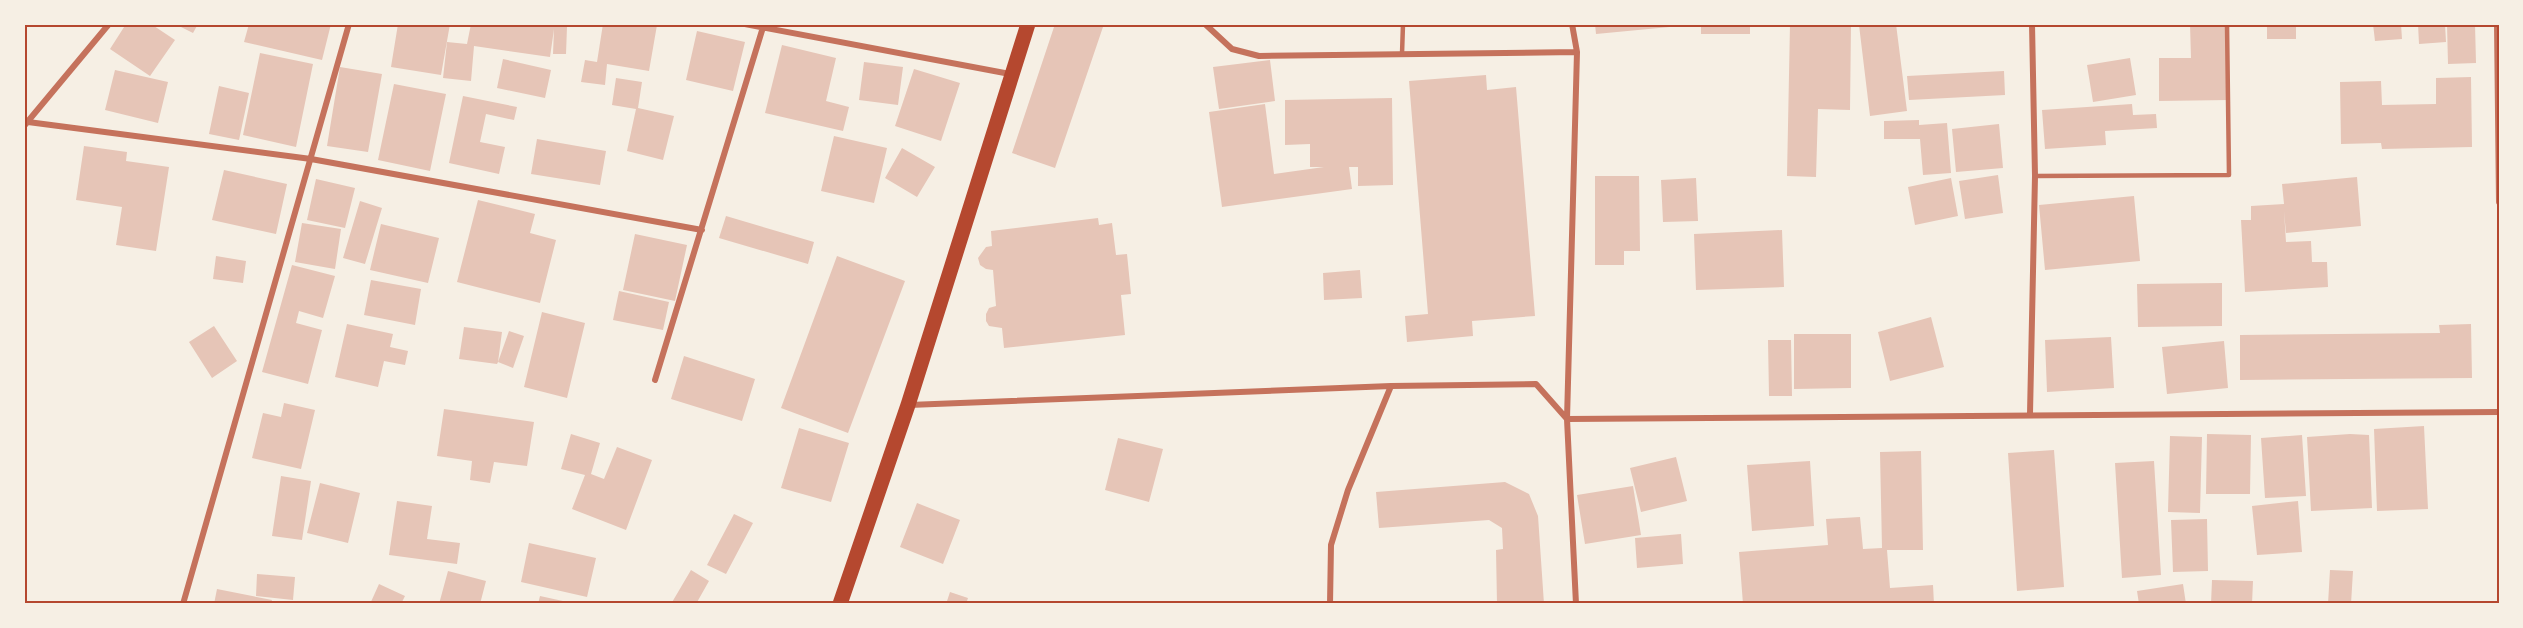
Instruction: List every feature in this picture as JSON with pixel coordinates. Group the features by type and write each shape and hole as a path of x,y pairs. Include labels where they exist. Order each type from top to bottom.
{"main road":[{"path":"840,604 908,405 1028,24"}],"street":[{"path":"26,124 109,24"},
{"path":"183,604 349,24"},
{"path":"746,24 764,25 1011,74"},
{"path":"1205,24 1232,49 1259,56 1578,52"},
{"path":"1572,24 1578,52 1567,418 1576,604"},
{"path":"2030,414 2035,176 2032,24"},
{"path":"2497,24 2499,202"},
{"path":"656,380 764,25"},
{"path":"26,124 311,159 702,230"},
{"path":"908,405 1391,386 1536,384 1567,418 2499,412"},
{"path":"1329,604 1331,545 1348,490 1391,386"}],"lane":[{"path":"1402,54 1403,24"},
{"path":"2035,176 2229,175 2227,24"}],"building":[{"path":"126,24 151,24 175,40 150,76 110,49"},
{"path":"175,24 198,24 193,33"},
{"path":"249,24 331,24 322,60 244,42"},
{"path":"398,24 450,24 441,75 391,67"},
{"path":"471,24 555,24 555,26 567,27 566,54 553,54 554,29 550,57 474,46 471,81 443,78 447,42 467,44"},
{"path":"603,24 657,25 649,71 607,64 605,85 581,82 585,60 597,62"},
{"path":"1055,24 1104,24 1055,168 1012,153"},
{"path":"1595,24 1679,24 1680,26 1596,34"},
{"path":"1701,24 1750,24 1750,34 1701,34"},
{"path":"1790,24 1851,24 1850,110 1818,109 1816,177 1787,176"},
{"path":"1896,24 1907,111 1870,116 1859,25"},
{"path":"2190,24 2227,24 2229,100 2159,101 2159,58 2191,58"},
{"path":"2267,24 2296,24 2296,39 2267,39"},
{"path":"2373,24 2401,24 2402,39 2375,41"},
{"path":"2418,24 2445,24 2446,42 2419,44"},
{"path":"2447,24 2475,24 2476,63 2448,64"},
{"path":"697,31 745,42 733,91 686,80"},
{"path":"782,45 836,58 826,101 849,107 843,131 765,113"},
{"path":"260,53 313,64 296,147 243,135"},
{"path":"2130,58 2136,95 2093,102 2087,65"},
{"path":"503,59 551,70 545,98 497,88"},
{"path":"1270,60 1275,101 1219,109 1213,67"},
{"path":"864,62 903,67 898,105 859,100"},
{"path":"340,67 382,74 368,152 327,146"},
{"path":"914,69 960,83 941,141 895,126"},
{"path":"115,70 168,82 158,123 105,110"},
{"path":"2004,71 2005,95 1909,100 1907,76"},
{"path":"1486,75 1487,90 1516,87 1535,316 1472,321 1473,336 1407,342 1405,316 1428,314 1409,81"},
{"path":"2471,77 2472,147 2382,149 2381,143 2341,144 2340,82 2381,81 2382,105 2436,104 2436,78"},
{"path":"616,78 642,82 638,108 674,116 663,160 627,151 636,109 612,105"},
{"path":"394,84 446,94 430,171 378,160"},
{"path":"219,86 249,93 239,140 209,134"},
{"path":"463,96 517,107 514,120 486,114 480,142 505,147 499,174 449,163"},
{"path":"1392,98 1393,185 1358,186 1358,167 1349,167 1352,189 1222,207 1209,112 1265,104 1274,174 1324,167 1310,167 1310,144 1285,145 1285,100"},
{"path":"2132,104 2133,115 2156,114 2157,128 2105,131 2106,145 2045,149 2042,110"},
{"path":"1919,120 1919,125 1947,123 1951,173 1923,175 1920,139 1884,139 1884,121"},
{"path":"1999,124 2003,168 1956,172 1952,129"},
{"path":"834,136 887,148 874,203 821,191"},
{"path":"537,139 606,151 600,185 531,174"},
{"path":"84,146 127,152 126,161 169,167 156,251 116,245 122,207 76,200"},
{"path":"902,148 935,167 917,197 885,178"},
{"path":"224,170 287,184 276,234 212,220"},
{"path":"1998,175 2003,213 1965,219 1959,181"},
{"path":"1595,176 1639,176 1640,251 1624,251 1624,265 1595,265"},
{"path":"2357,177 2361,226 2286,233 2284,211 2286,242 2311,241 2312,262 2327,262 2328,287 2245,292 2241,220 2251,220 2251,206 2284,204 2282,184"},
{"path":"1696,178 1698,221 1663,222 1661,180"},
{"path":"1951,178 1958,216 1915,225 1908,187"},
{"path":"316,179 355,188 345,228 307,220"},
{"path":"2134,196 2140,261 2045,270 2039,205"},
{"path":"478,200 535,214 530,233 556,240 540,303 457,282"},
{"path":"360,201 382,208 365,264 343,258"},
{"path":"726,216 814,242 808,264 719,238"},
{"path":"1098,218 1099,225 1112,223 1116,255 1127,254 1131,294 1121,295 1125,335 1004,348 1002,328 989,326 986,321 989,308 996,306 993,270 980,265 978,258 986,247 992,246 991,231"},
{"path":"302,223 341,229 335,269 295,262"},
{"path":"381,224 439,238 428,283 370,270"},
{"path":"1782,230 1784,287 1696,290 1694,234"},
{"path":"635,234 687,245 675,301 623,290"},
{"path":"216,256 246,261 243,283 213,279"},
{"path":"837,256 905,281 848,433 781,408"},
{"path":"292,265 335,276 323,318 299,311 296,323 322,330 308,384 262,372"},
{"path":"1360,270 1362,298 1324,300 1323,273"},
{"path":"371,280 421,289 415,325 364,315"},
{"path":"2222,283 2222,326 2138,327 2137,284"},
{"path":"619,291 669,302 663,330 613,320"},
{"path":"542,312 585,323 567,398 524,387"},
{"path":"1931,317 1944,367 1890,381 1878,332"},
{"path":"347,324 393,334 390,347 408,351 405,365 384,361 378,387 335,377"},
{"path":"2471,324 2472,378 2240,380 2240,335 2440,333 2439,325"},
{"path":"214,326 237,361 212,378 189,342"},
{"path":"464,327 502,332 497,364 459,359"},
{"path":"509,331 524,336 513,368 498,362"},
{"path":"1794,334 1851,334 1851,388 1794,389"},
{"path":"2111,337 2114,388 2047,392 2045,340"},
{"path":"1768,340 1791,340 1792,396 1769,396"},
{"path":"2224,341 2228,388 2167,394 2162,347"},
{"path":"684,356 755,379 742,421 671,399"},
{"path":"284,403 315,410 301,469 252,458 263,413 281,417"},
{"path":"444,409 534,422 527,466 494,462 490,483 470,480 472,461 437,456"},
{"path":"2424,426 2428,509 2377,511 2374,429"},
{"path":"799,428 849,443 831,502 781,488"},
{"path":"571,434 600,443 591,474 604,479 617,447 652,460 626,530 572,509 585,475 561,469"},
{"path":"2207,434 2251,435 2250,494 2206,494"},
{"path":"2302,435 2306,496 2265,498 2261,438"},
{"path":"2369,435 2372,508 2311,511 2307,437"},
{"path":"2170,436 2202,437 2200,513 2168,512"},
{"path":"1118,438 1163,449 1149,502 1105,490"},
{"path":"2054,450 2064,587 2017,591 2008,453"},
{"path":"1921,451 1923,550 1887,550 1890,588 1933,585 1934,604 1743,604 1739,552 1828,545 1826,519 1860,517 1863,549 1882,548 1880,452"},
{"path":"1676,457 1687,501 1641,512 1630,468"},
{"path":"1810,461 1814,526 1752,531 1747,465"},
{"path":"2154,461 2161,575 2122,578 2115,463"},
{"path":"281,476 311,481 302,540 272,536"},
{"path":"1505,482 1529,494 1538,516 1544,604 1497,604 1496,550 1503,549 1502,528 1489,520 1379,528 1376,492"},
{"path":"320,483 360,493 348,543 307,533"},
{"path":"1633,486 1641,535 1585,544 1577,495"},
{"path":"397,501 432,506 427,539 460,543 457,564 389,555"},
{"path":"2298,501 2302,552 2257,555 2252,506"},
{"path":"917,503 960,520 943,564 900,547"},
{"path":"734,514 753,523 726,574 707,565"},
{"path":"2207,519 2208,571 2173,572 2171,520"},
{"path":"1681,534 1683,564 1637,568 1635,538"},
{"path":"529,543 596,558 587,597 521,582"},
{"path":"691,570 709,581 696,604 671,604"},
{"path":"2330,570 2353,571 2351,604 2328,604"},
{"path":"448,571 486,581 480,604 439,604"},
{"path":"257,574 295,577 293,600 256,596"},
{"path":"2212,580 2253,581 2252,604 2211,604"},
{"path":"379,584 405,596 401,604 370,604"},
{"path":"2183,584 2186,604 2139,604 2137,591"},
{"path":"217,589 272,600 271,604 214,604"},
{"path":"950,592 968,598 966,604 946,604"},
{"path":"540,596 572,603 572,604 538,604"}]}
